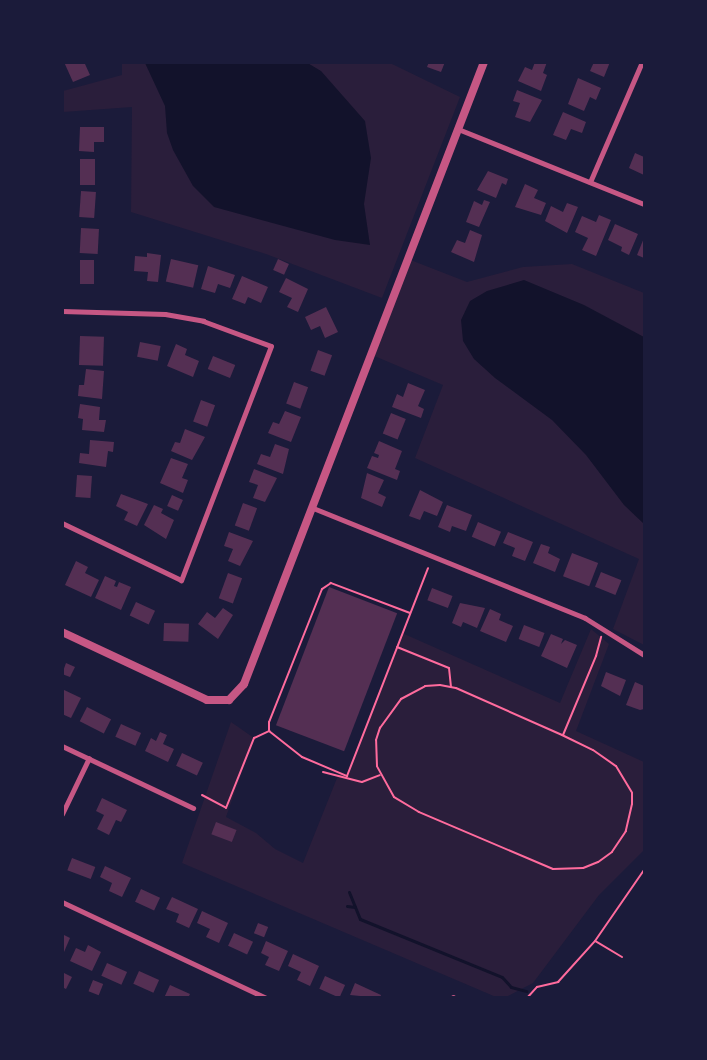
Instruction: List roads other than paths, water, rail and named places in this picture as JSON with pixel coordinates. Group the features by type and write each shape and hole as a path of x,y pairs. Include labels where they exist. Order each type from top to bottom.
{"street":[{"path":"62,632 207,700 229,700 244,684 484,62"},
{"path":"590,182 642,62"},
{"path":"458,129 644,204"},
{"path":"62,311 166,314 204,321 271,346 181,580 62,523"},
{"path":"313,508 585,618 644,655"},
{"path":"62,746 193,808"},
{"path":"62,814 89,758"},
{"path":"62,902 266,998"}],"waterway":[{"path":"349,892 360,919 502,977 511,987 526,991"},
{"path":"347,906 355,907"}]}
